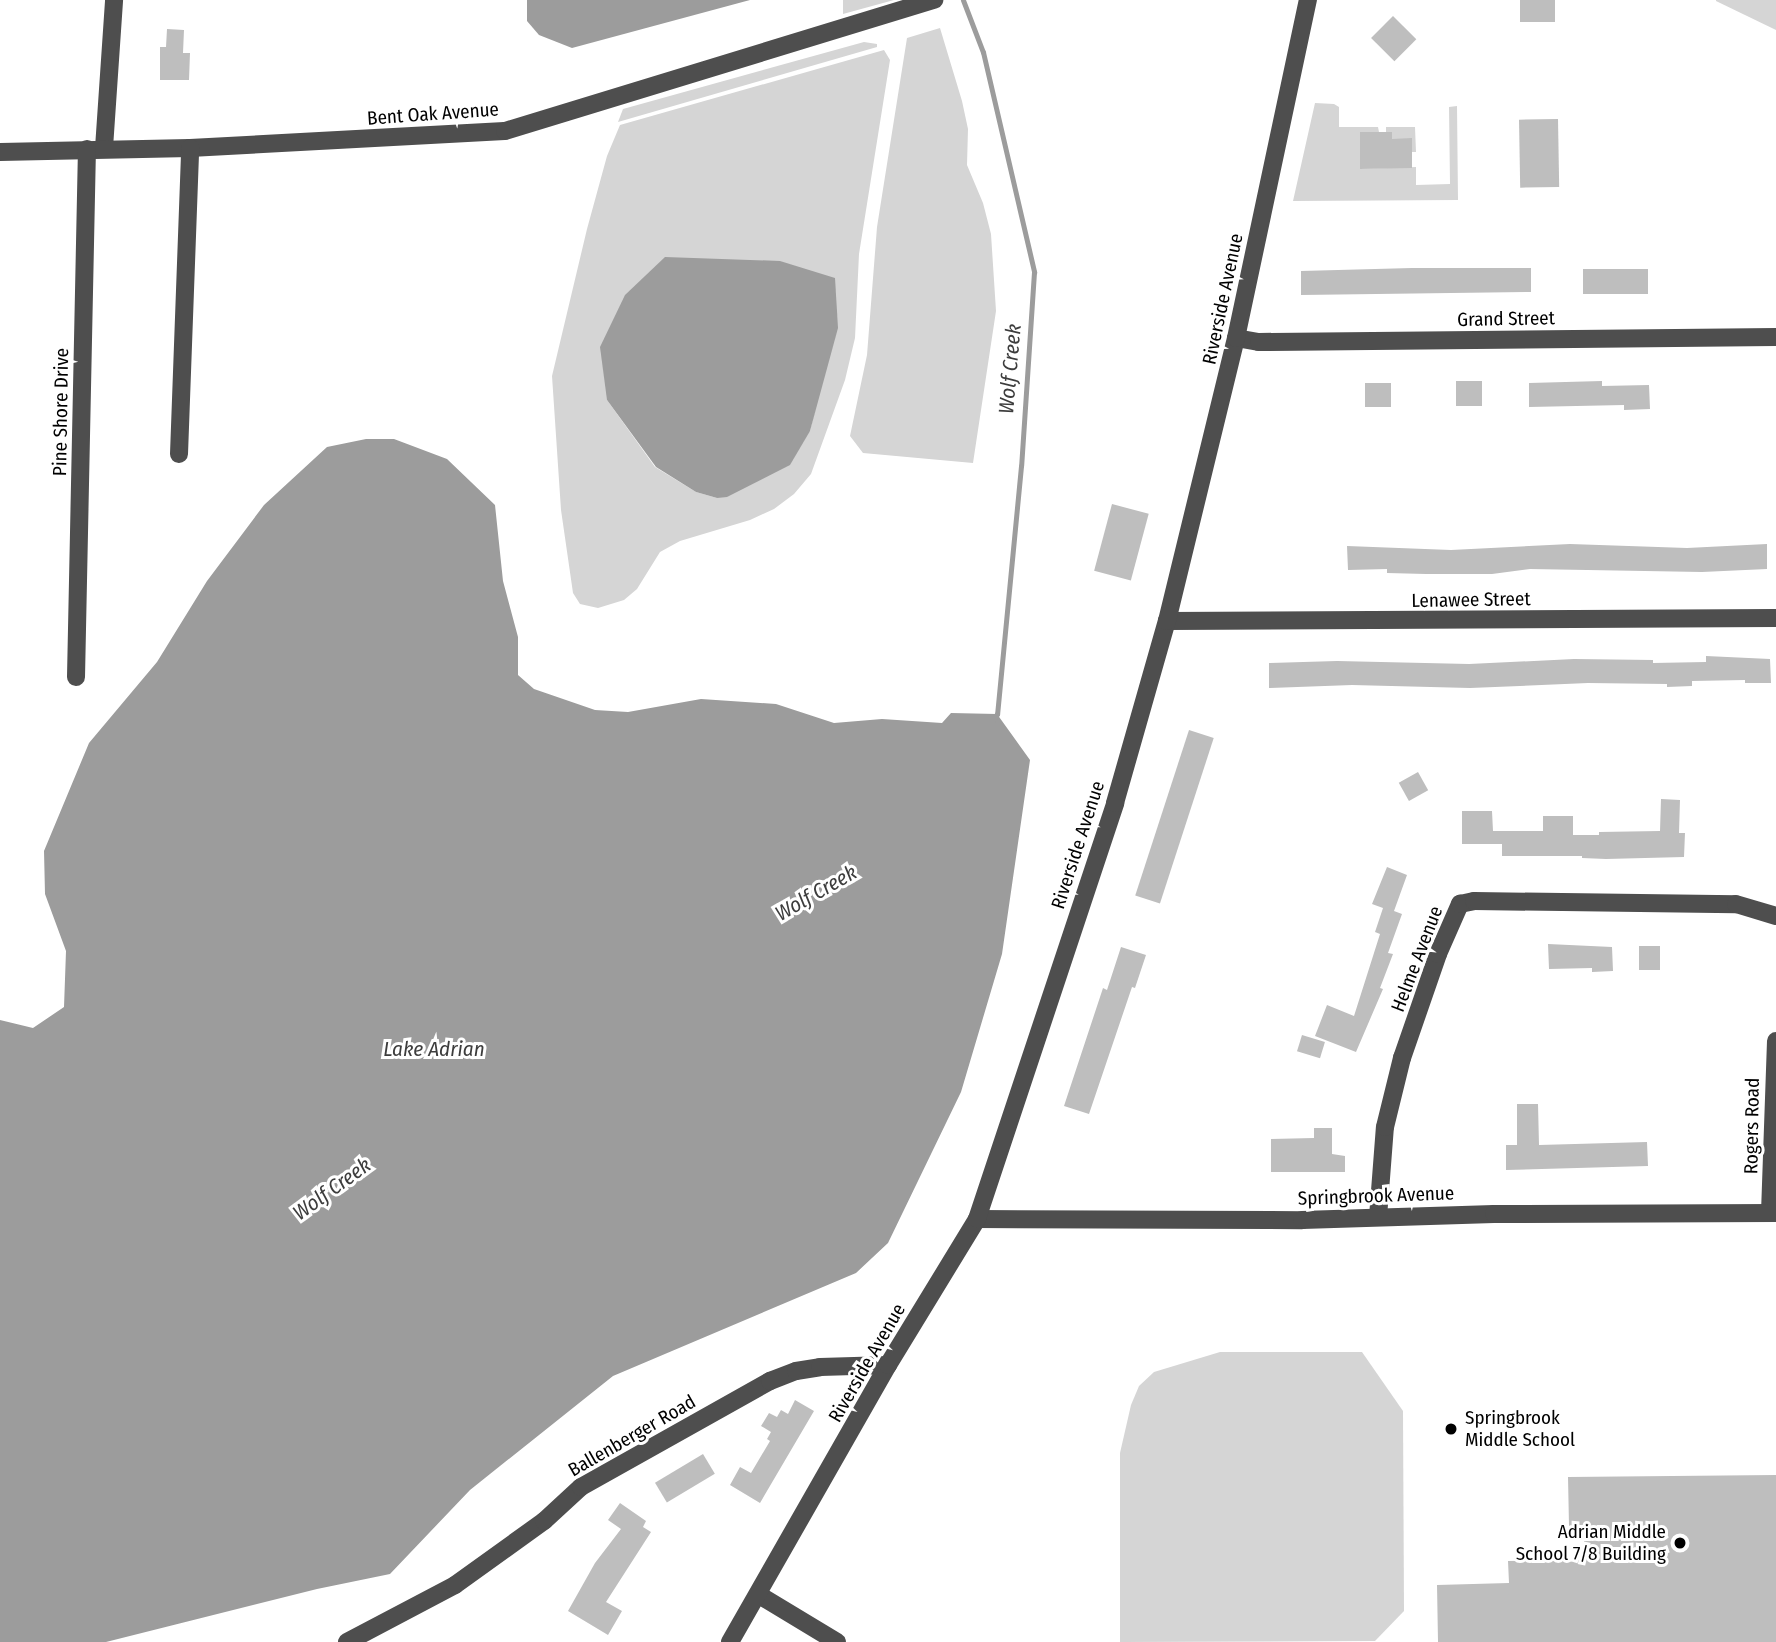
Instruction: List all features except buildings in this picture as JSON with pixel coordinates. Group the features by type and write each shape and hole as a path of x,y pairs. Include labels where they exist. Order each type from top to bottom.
{"street":[{"name":"Pine Shore Drive","path":"76,677 95,148 114,0"},
{"name":"Bent Oak Avenue","path":"0,152 190,148 505,131 934,0"},
{"name":"Riverside Avenue","path":"730,1642 888,1365 977,1219 1115,803 1167,621 1237,338 1308,0"},
{"path":"179,454 190,148"},
{"name":"Grand Street","path":"1237,338 1259,342 1776,337"},
{"name":"Lenawee Street","path":"1167,621 1776,618"},
{"name":"Helme Avenue","path":"1378,1217 1385,1127 1402,1058 1438,954 1460,904 1736,904 1776,916"},
{"name":"Rogers Road","path":"1773,1213 1776,1041"},
{"name":"Springbrook Avenue","path":"977,1219 1043,1222 1773,1213"},
{"name":"Ballenberger Road","path":"347,1642 455,1585 544,1521 581,1487 770,1381 796,1371 820,1367 888,1365"},
{"path":"759,1595 837,1642"}],"shaded area":[{"path":"843,0 894,0 843,14"},
{"path":"1716,0 1776,0 1776,30 1716,1"},
{"path":"940,28 968,129 967,165 983,203 991,234 996,311 973,463 863,453 850,436 867,355 877,227 907,38"},
{"path":"864,42 877,44 877,47 618,122 623,109"},
{"path":"884,50 890,60 859,254 855,338 845,380 811,474 794,494 774,509 750,520 680,541 660,552 637,589 624,600 598,608 580,604 573,593 561,510 552,376 587,229 607,156 620,125","holes":["822,381 810,431 717,498 696,492 655,467 607,400"]},
{"path":"1315,103 1334,104 1339,107 1339,127 1378,127 1379,132 1360,133 1360,169 1416,167 1416,185 1450,184 1449,107 1457,106 1458,200 1293,201"},
{"path":"1386,127 1415,127 1416,152 1412,152 1412,139 1392,139 1392,133 1386,132"},
{"path":"1220,1352 1362,1352 1403,1411 1404,1611 1375,1641 1120,1642 1120,1453 1131,1405 1139,1386 1154,1372"}],"water":[{"path":"527,0 750,0 572,48 539,35 527,21"},
{"path":"665,257 780,261 835,278 838,328 810,431 790,465 727,497 717,498 696,492 656,467 607,400 600,347 625,295"},
{"name":"Lake Adrian","path":"366,439 394,439 447,459 495,505 503,581 518,637 518,675 534,689 595,710 628,712 701,699 776,704 834,723 882,719 942,723 951,713 997,714 1030,760 1002,954 961,1092 888,1243 856,1273 613,1376 470,1490 390,1574 317,1589 106,1642 0,1642 0,1020 33,1028 64,1007 66,951 45,894 44,851 89,743 157,662 207,581 264,505 327,447"}],"waterway":[{"name":"Wolf Creek","path":"963,0 983,52 1034,272 1021,466 997,714 993,720"}],"place":[{"name":"Springbrook Middle School","path":"1451,1429"},
{"name":"Adrian Middle School 7/8 Building","path":"1680,1543"}]}
